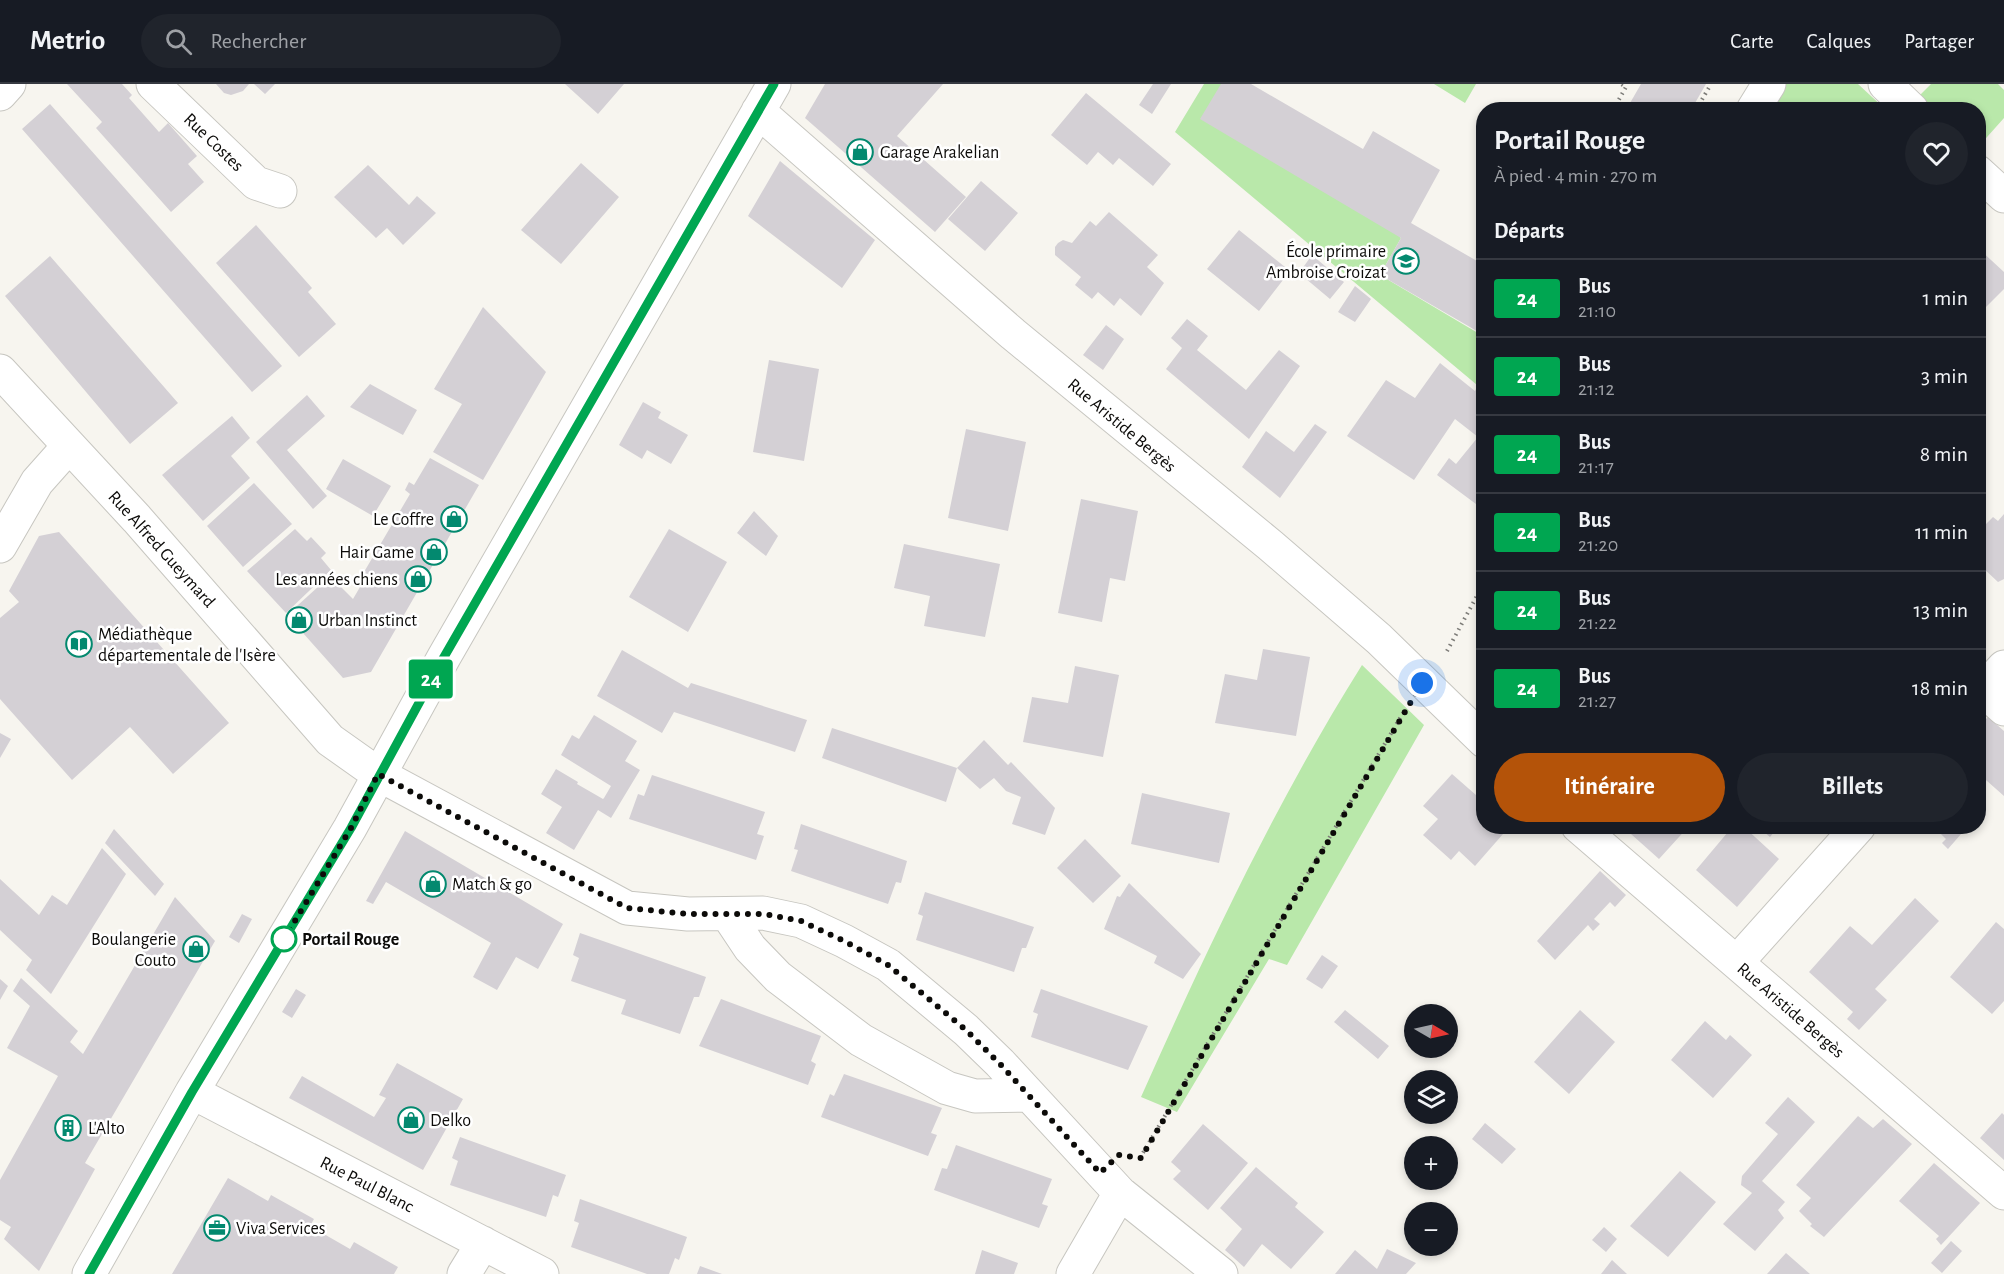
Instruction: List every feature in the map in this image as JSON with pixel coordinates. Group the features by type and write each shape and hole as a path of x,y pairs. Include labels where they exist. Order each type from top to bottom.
{"street":[{"path":"0,94 9,84"},
{"name":"Rue Costes","path":"153,84 256,183 280,191"},
{"path":"1758,102 1769,84"},
{"path":"1885,84 1904,102"},
{"path":"89,1274 192,1092 351,828 378,774 766,97"},
{"name":"Rue Aristide Bergès","path":"766,97 1013,334 1270,545 1379,639 1476,734"},
{"path":"1986,179 2004,196"},
{"name":"Rue Alfred Gueymard","path":"0,371 137,519 330,740 378,774 627,908 688,914 764,914 801,921 888,965 966,1030 1110,1183 1221,1274"},
{"path":"0,546 37,482 69,446"},
{"name":"Rue Aristide Bergès","path":"1587,834 2004,1193"},
{"path":"1737,962 1852,834"},
{"path":"729,915 750,948 778,977 861,1040 947,1088 975,1096 1029,1095"},
{"name":"Rue Paul Blanc","path":"192,1092 542,1274"},
{"path":"1073,1274 1110,1183"},
{"path":"464,1274 483,1244"}],"path":[{"path":"1618,102 1626,87 1621,84"},
{"path":"1701,102 1711,84"},
{"path":"1110,1183 1119,1155 1141,1158 1422,683 1440,664 1476,598"}],"green space":[{"path":"1204,84 1221,84 1401,238 1380,275 1476,332 1476,384 1175,132"},
{"path":"1434,84 1476,84 1465,103"},
{"path":"1786,84 1858,84 1877,102 1775,102"},
{"path":"1931,84 1998,84 2004,90 2004,118 1986,138 1986,102 1923,102 1918,97"},
{"path":"1362,665 1424,725 1287,965 1269,959 1177,1112 1141,1097 1244,877 1300,769"}],"building":[{"path":"67,84 122,84 132,95 129,98 159,132 168,123 197,156 188,164 204,182 171,212 96,128 102,122"},
{"path":"216,84 249,84 243,91 231,95 224,93"},
{"path":"254,84 275,84 265,94"},
{"path":"565,84 624,84 598,114"},
{"path":"825,84 943,84 897,136 966,197 935,232 805,118"},
{"path":"1153,84 1171,84 1152,114 1139,105"},
{"path":"1221,84 1251,84 1363,149 1373,131 1440,170 1411,223 1476,260 1476,331 1380,275 1401,238 1200,119"},
{"path":"1641,84 1706,84 1696,102 1631,102"},
{"path":"1086,93 1171,164 1153,186 1119,158 1113,165 1098,152 1087,165 1051,135"},
{"path":"50,104 282,366 252,392 22,129"},
{"path":"780,161 875,240 842,288 748,216"},
{"path":"581,163 619,197 561,264 521,230"},
{"path":"368,165 409,205 417,196 436,213 403,245 387,228 376,238 334,197"},
{"path":"981,181 1018,213 985,251 948,219"},
{"path":"1109,212 1158,255 1147,267 1164,283 1141,316 1120,298 1114,306 1098,292 1092,299 1075,285 1081,277 1055,255 1055,247 1058,243 1063,240 1072,243 1090,221 1096,226"},
{"path":"256,225 312,288 308,292 336,324 299,357 216,263"},
{"path":"1239,230 1290,271 1259,311 1207,269"},
{"path":"1312,255 1344,282 1330,299 1299,273"},
{"path":"1986,255 2004,272 2004,289 1986,307"},
{"path":"50,256 178,403 130,444 5,296"},
{"path":"1355,286 1371,299 1355,322 1338,312"},
{"path":"483,307 546,372 483,480 433,452 462,404 434,389"},
{"path":"1187,319 1208,336 1197,350 1246,390 1279,350 1300,366 1249,439 1166,369 1182,348 1171,338"},
{"path":"1106,325 1124,339 1103,370 1083,355"},
{"path":"769,360 819,369 804,461 753,452"},
{"path":"1440,363 1475,391 1476,389 1476,435 1455,419 1414,480 1347,436 1386,380 1415,398"},
{"path":"370,384 417,410 403,435 350,407"},
{"path":"307,395 325,416 287,450 327,496 313,509 256,442"},
{"path":"643,402 661,412 658,418 688,435 671,464 647,450 642,459 619,445"},
{"path":"232,416 250,438 231,456 250,478 203,521 162,475"},
{"path":"1315,424 1327,432 1280,498 1242,467 1266,431 1294,452"},
{"path":"966,429 1026,442 1008,531 948,518"},
{"path":"1476,439 1476,504 1437,475 1449,458 1456,464"},
{"path":"430,458 479,485 371,672 343,678 287,615 330,576 353,599 367,575 364,572 410,494 405,490 409,482 414,485"},
{"path":"343,459 391,486 373,516 326,489"},
{"path":"254,483 292,524 243,567 207,526"},
{"path":"1081,499 1138,511 1125,581 1110,578 1102,622 1058,613"},
{"path":"754,511 778,536 766,556 737,533"},
{"path":"2004,514 2004,579 1998,582 1986,571 1986,524 1993,517 1998,521"},
{"path":"295,529 307,541 311,537 326,553 321,558 331,570 286,613 247,571"},
{"path":"669,529 727,562 688,632 629,597"},
{"name":"Médiathèque départementale de l'Isère","path":"59,532 229,723 173,774 130,727 72,780 0,699 0,618 19,602 9,591 39,536"},
{"path":"904,544 1000,564 985,637 924,626 930,596 894,588"},
{"path":"1263,649 1310,657 1296,736 1215,723 1225,674 1257,680"},
{"path":"622,650 688,688 691,683 807,720 795,752 674,712 662,733 597,696"},
{"path":"1075,666 1119,675 1103,757 1023,742 1032,697 1068,703"},
{"path":"594,715 637,741 625,761 640,770 611,818 598,810 574,850 546,833 562,807 541,794 556,769 578,782 577,784 604,798 611,786 561,755 572,735 579,739"},
{"path":"1988,717 2004,731 2004,796 1986,780 1986,719"},
{"path":"832,728 957,768 946,802 822,758"},
{"path":"0,733 11,739 0,758"},
{"path":"984,740 1008,765 1011,762 1055,808 1045,835 1012,824 1021,797 1006,791 994,778 980,789 957,768"},
{"path":"1452,774 1476,795 1476,834 1503,834 1475,866 1459,851 1451,860 1423,835 1438,819 1423,806"},
{"path":"652,775 765,812 757,834 764,836 756,860 629,819 638,794 644,796"},
{"path":"1142,793 1230,813 1219,863 1131,844"},
{"path":"801,824 907,861 901,883 896,882 888,904 791,871 798,850 794,849"},
{"path":"114,829 164,884 155,896 105,843"},
{"path":"405,831 563,924 538,969 516,957 497,990 473,977 491,943 386,882 373,904 366,901"},
{"path":"1631,834 1682,834 1659,859"},
{"path":"1726,834 1752,834 1779,859 1737,907 1696,870"},
{"path":"1941,834 1961,834 1948,849 1942,843 1946,839"},
{"path":"1085,839 1121,876 1093,903 1057,868"},
{"path":"102,848 126,874 51,994 26,970 32,960 0,930 0,879 39,915 52,895 67,905"},
{"path":"1600,871 1626,895 1615,907 1610,902 1594,919 1600,924 1593,931 1588,925 1555,960 1537,941"},
{"path":"1129,883 1201,954 1183,979 1154,963 1157,956 1104,929 1117,896 1120,897"},
{"path":"925,892 1034,927 1026,948 1022,948 1014,972 916,940 923,916 918,914"},
{"path":"175,897 215,941 85,1163 95,1169 39,1271 4,1239 11,1227 0,1220 0,1180 58,1076 7,1048 30,1006 13,991 21,978 78,1031 70,1042 83,1054"},
{"path":"1915,898 1939,921 1875,989 1887,1000 1859,1030 1847,1019 1853,1012 1809,972 1850,926 1872,945"},
{"name":"Portail Rouge","path":"242,914 252,919 239,943 229,937"},
{"path":"1996,922 2004,929 2004,1001 1992,1014 1950,977"},
{"path":"580,933 706,977 699,997 694,997 680,1034 621,1014 626,1000 571,981 579,958 573,955"},
{"path":"1322,955 1338,966 1322,989 1306,979"},
{"path":"0,979 8,986 0,1000"},
{"name":"Portail Rouge","path":"296,989 306,995 292,1018 282,1012"},
{"path":"1041,989 1148,1026 1128,1070 1031,1037 1038,1014 1033,1012"},
{"path":"721,999 821,1036 811,1061 816,1064 808,1085 699,1046"},
{"path":"1345,1010 1389,1046 1378,1059 1334,1022"},
{"path":"1580,1010 1615,1042 1569,1094 1534,1062"},
{"path":"1705,1021 1726,1040 1730,1035 1752,1055 1713,1098 1671,1060"},
{"path":"397,1063 463,1099 423,1170 289,1098 302,1076 374,1117 386,1098 379,1095"},
{"path":"844,1074 942,1108 931,1133 937,1135 928,1156 821,1117 830,1094 834,1096"},
{"path":"1788,1097 1815,1122 1762,1181 1785,1202 1778,1210 1784,1218 1755,1251 1723,1224 1752,1193 1741,1185 1742,1176 1778,1134 1765,1123"},
{"path":"2002,1113 2004,1115 2004,1160 1980,1138"},
{"path":"1858,1116 1873,1128 1883,1119 1912,1144 1824,1237 1810,1226 1812,1224 1799,1211 1811,1198 1796,1185"},
{"path":"1485,1123 1516,1149 1502,1164 1472,1139"},
{"path":"1203,1124 1248,1163 1208,1210 1173,1179 1181,1171 1171,1162"},
{"path":"460,1137 566,1175 558,1197 553,1195 546,1217 450,1185 458,1161 452,1158"},
{"path":"956,1145 1052,1179 1042,1204 1048,1206 1039,1228 934,1190 942,1168 947,1169"},
{"path":"1934,1163 1980,1203 1941,1245 1936,1239 1939,1236 1899,1201"},
{"path":"1256,1167 1298,1203 1295,1207 1324,1232 1291,1269 1262,1244 1244,1267 1225,1250 1242,1229 1220,1208"},
{"path":"1680,1171 1716,1202 1668,1257 1630,1226"},
{"path":"228,1178 268,1201 271,1195 314,1219 310,1226 350,1249 354,1242 398,1267 394,1274 172,1274"},
{"path":"580,1199 687,1237 679,1260 675,1258 669,1274 647,1274 571,1247 579,1223 574,1221"},
{"path":"1604,1227 1617,1239 1606,1252 1592,1240"},
{"path":"1951,1241 1962,1251 1942,1273 1931,1263"},
{"path":"1387,1249 1416,1263 1406,1274 1335,1274 1355,1250 1377,1269"},
{"path":"982,1250 1018,1263 1014,1274 975,1274"},
{"path":"1786,1253 1810,1274 1767,1274"},
{"path":"1612,1260 1627,1274 1601,1274"},
{"path":"700,1266 722,1274 697,1274"}],"bus line":[{"name":"24","path":"89,1274 192,1092 351,828 378,774 444,657 774,84"}],"place":[{"name":"Garage Arakelian","path":"860,152"},
{"name":"École primaire Ambroise Croizat","path":"1406,261"},
{"name":"Le Coffre","path":"454,519"},
{"name":"Hair Game","path":"434,552"},
{"name":"Les années chiens","path":"418,579"},
{"name":"Urban Instinct","path":"299,620"},
{"name":"Médiathèque départementale de l'Isère","path":"79,644"},
{"name":"Match & go","path":"433,884"},
{"name":"Portail Rouge","path":"284,939"},
{"name":"Boulangerie Couto","path":"196,949"},
{"name":"Delko","path":"411,1120"},
{"name":"L'Alto","path":"68,1128"},
{"name":"Viva Services","path":"217,1228"}],"route":[{"path":"284,939 351,828 378,774 627,908 688,914 764,914 801,921 888,965 966,1030 1100,1173 1119,1155 1141,1158 1422,683"}]}
